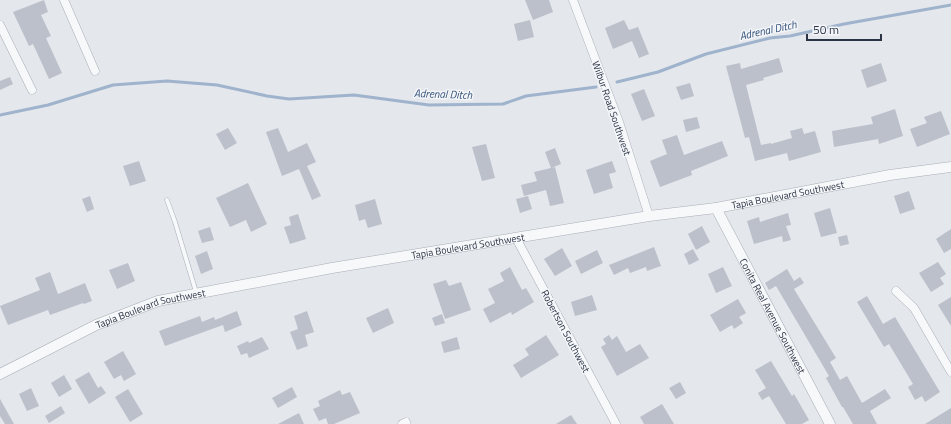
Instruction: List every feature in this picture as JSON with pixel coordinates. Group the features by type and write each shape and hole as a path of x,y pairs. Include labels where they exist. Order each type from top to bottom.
{"street":[{"path":"64,0 95,72"},
{"name":"Wilbur Road Southwest","path":"573,0 619,122 648,216"},
{"path":"0,26 32,90"},
{"name":"Tapia Boulevard Southwest","path":"0,374 96,325 158,301 332,268 648,216 716,208 890,175 951,167"},
{"name":"Conita Real Avenue Southwest","path":"716,208 830,424"},
{"name":"Robertson Southwest","path":"516,238 616,424"},
{"path":"896,291 914,308 951,372"}],"lane":[{"path":"167,200 176,222 197,293"}],"building":[{"path":"44,0 48,12 41,15 51,36 46,38 62,73 49,79 33,44 29,46 13,12"},
{"path":"525,0 549,0 553,12 533,20"},
{"path":"530,20 534,37 518,41 514,24"},
{"path":"624,20 629,30 638,27 649,54 639,58 632,41 613,49 605,28"},
{"path":"779,58 783,72 763,78 764,80 746,85 761,145 771,144 792,138 790,131 802,128 804,134 815,131 821,152 789,161 787,153 755,161 749,137 745,138 726,66 740,63 741,69"},
{"path":"881,63 887,81 867,88 861,70"},
{"path":"10,77 13,84 0,90 0,81"},
{"path":"690,83 694,96 681,100 676,87"},
{"path":"644,89 655,116 642,121 631,94"},
{"path":"895,109 903,136 879,144 878,139 834,147 832,131 873,124 871,117"},
{"path":"941,111 950,134 917,147 910,129 927,123 924,117"},
{"path":"697,117 700,128 686,132 683,120"},
{"path":"228,128 237,143 225,150 216,134"},
{"path":"278,128 288,152 307,143 316,162 307,166 321,196 312,200 299,169 282,176 266,132"},
{"path":"677,135 684,155 722,141 728,156 691,171 692,175 660,187 650,161 667,154 662,140"},
{"path":"486,144 495,178 482,181 472,147"},
{"path":"555,148 561,164 551,168 545,152"},
{"path":"139,161 146,181 130,186 123,166"},
{"path":"612,161 616,172 609,174 613,188 594,194 586,170"},
{"path":"555,167 564,203 550,206 546,190 524,196 521,185 537,181 534,172"},
{"path":"248,183 267,224 251,232 246,220 230,227 216,198"},
{"path":"909,191 915,209 900,214 894,196"},
{"path":"90,196 94,209 87,212 82,199"},
{"path":"528,196 532,209 520,213 516,199"},
{"path":"375,199 382,224 368,228 365,219 359,221 355,205"},
{"path":"830,208 837,233 821,237 814,213"},
{"path":"788,213 791,225 786,226 791,240 783,242 782,236 754,244 747,221 759,217 760,222"},
{"path":"298,214 306,239 290,244 284,227 291,225 289,217"},
{"path":"702,226 710,242 696,250 688,234"},
{"path":"210,227 214,240 202,243 198,231"},
{"path":"951,229 951,249 944,253 936,239"},
{"path":"847,235 849,244 840,246 838,237"},
{"path":"654,247 661,266 647,271 646,267 630,273 628,268 614,275 609,265"},
{"path":"562,248 572,266 555,276 544,259"},
{"path":"693,249 699,260 689,265 684,254"},
{"path":"597,250 603,263 581,274 575,261"},
{"path":"207,251 213,269 201,274 195,256"},
{"path":"938,262 946,274 940,278 944,284 931,292 919,273"},
{"path":"128,263 135,281 117,289 109,270"},
{"path":"510,267 522,290 526,288 534,302 512,315 511,312 490,323 483,309 495,303 488,289 504,281 500,273"},
{"path":"723,267 732,286 716,293 708,274"},
{"path":"787,269 794,281 800,277 804,283 794,289 836,358 830,362 840,380 847,376 862,403 885,389 891,398 870,411 877,424 853,424 826,378 829,376 776,286 769,290 765,283"},
{"path":"50,272 58,294 85,283 92,301 50,315 48,310 8,325 0,306 40,290 35,278"},
{"path":"446,280 449,286 461,282 471,310 445,319 433,284"},
{"path":"592,295 597,310 575,316 571,302"},
{"path":"867,296 883,324 895,317 940,392 925,402 922,396 915,400 908,387 913,384 889,344 884,347 857,302"},
{"path":"951,297 951,326 938,305"},
{"path":"738,299 746,313 739,317 743,323 734,329 732,325 720,332 710,315"},
{"path":"388,308 394,323 373,333 366,318"},
{"path":"237,311 242,325 225,332 223,325 165,346 159,331 200,316 202,322 214,317 215,320"},
{"path":"307,311 314,332 305,335 308,346 297,350 290,332 298,329 294,316"},
{"path":"442,314 445,323 435,326 432,318"},
{"path":"546,335 559,355 521,378 513,365 529,355 525,349"},
{"path":"609,335 612,340 617,336 626,352 640,344 649,358 617,376 601,347 606,344 603,339"},
{"path":"262,337 269,349 249,358 247,353 241,355 237,346 248,341 249,343"},
{"path":"457,337 460,349 444,353 441,342"},
{"path":"123,351 136,374 124,381 121,375 114,379 104,362"},
{"path":"771,361 792,396 794,394 809,420 802,424 786,424 769,396 762,400 758,393 766,388 755,370"},
{"path":"89,372 98,388 101,386 106,393 89,404 75,380"},
{"path":"64,375 72,389 59,397 51,383"},
{"path":"680,382 686,393 676,399 669,388"},
{"path":"292,387 297,397 278,408 272,398"},
{"path":"31,388 39,406 27,411 19,394"},
{"path":"128,389 143,414 130,422 115,397"},
{"path":"340,390 342,395 350,392 360,413 334,424 328,424 326,418 319,421 313,409 320,406 318,401"},
{"path":"0,399 14,424 5,424 0,416"},
{"path":"662,404 674,424 644,424 640,417"},
{"path":"61,406 65,413 49,423 45,416"},
{"path":"951,408 951,424 925,424"},
{"path":"299,413 304,424 278,424"},
{"path":"571,415 577,424 556,424"}],"waterway":[{"name":"Adrenal Ditch","path":"617,82 658,72 706,54 770,38 790,36 844,24 951,5"},
{"name":"Adrenal Ditch","path":"0,115 48,105 113,85 167,81 217,85 267,96 289,99 354,95 429,105 503,104 526,96 596,87"}]}
